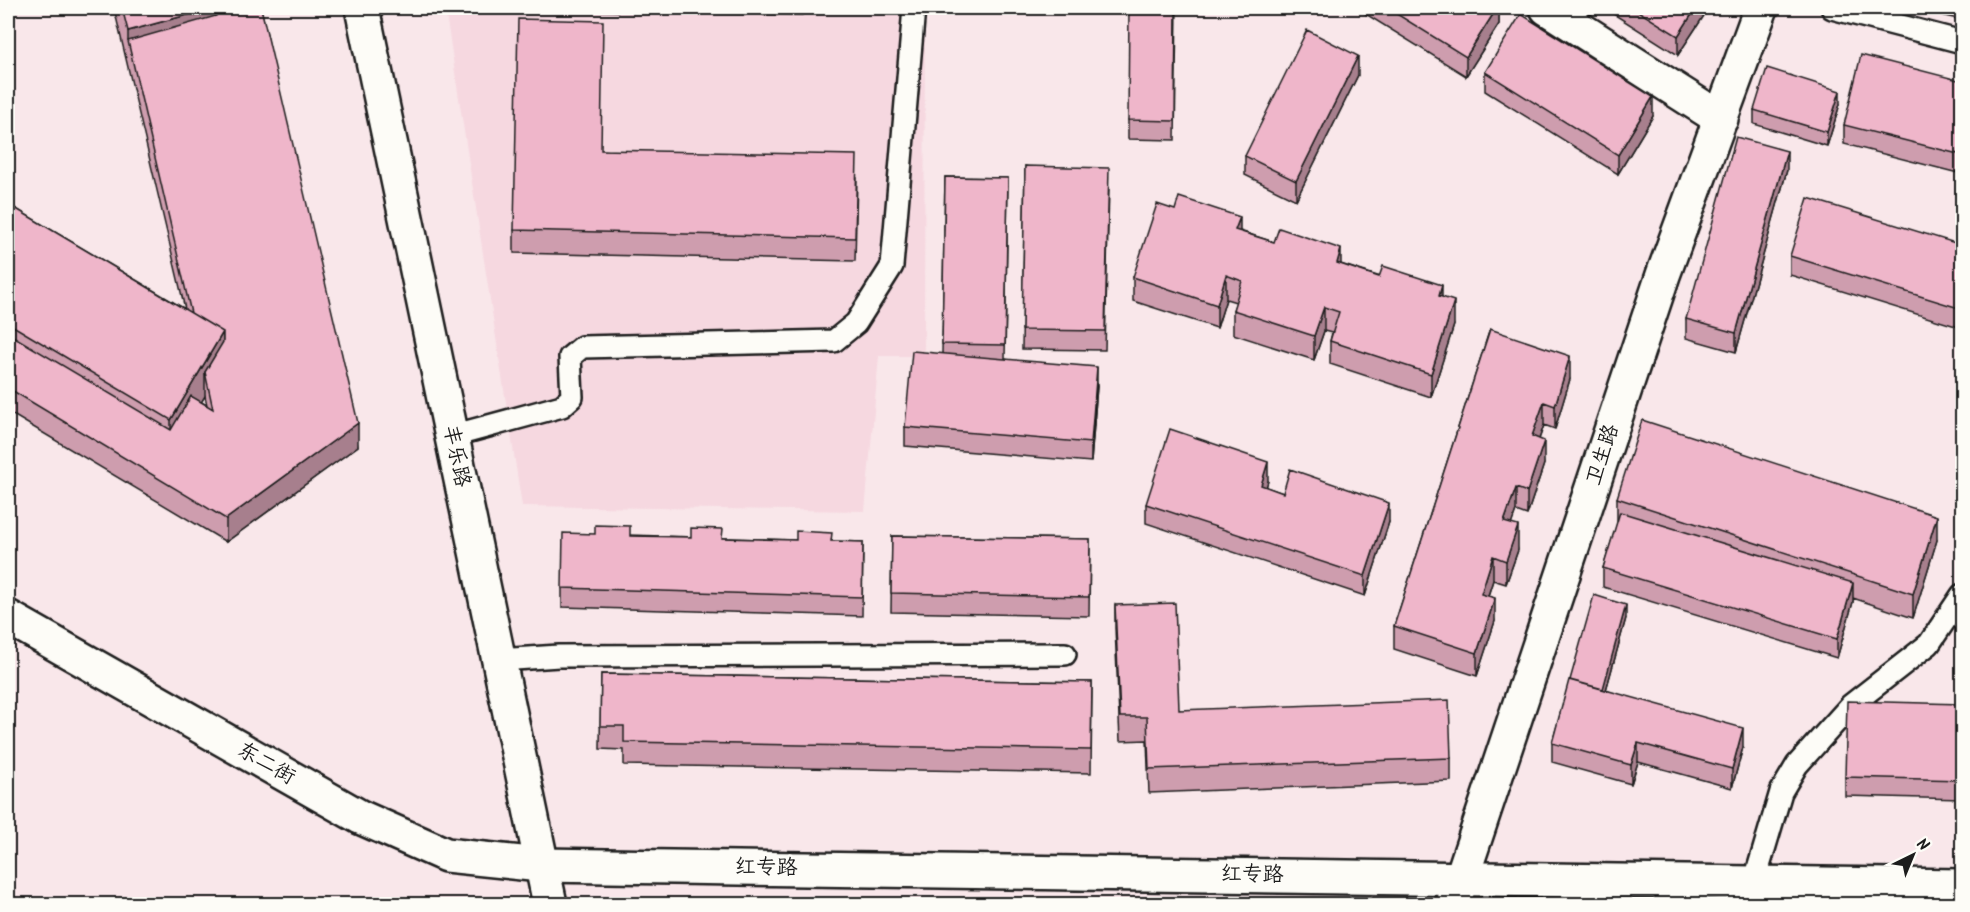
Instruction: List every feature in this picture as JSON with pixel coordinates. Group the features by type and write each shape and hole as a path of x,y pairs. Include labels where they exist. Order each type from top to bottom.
{"street":[{"name":"丰乐路","path":"362,8 550,904"},
{"path":"1546,8 1721,119"},
{"name":"卫生路","path":"1458,891 1659,287 1761,8"},
{"name":"东二街","path":"8,617 360,817 446,855 542,865"},
{"name":"红专路","path":"542,865 1458,891 1754,882 1962,886"}],"lane":[{"path":"452,436 562,406 572,396 570,357 582,347 834,341 856,323 892,266 914,8"},
{"path":"1832,8 1962,42"},
{"path":"1754,882 1781,792 1797,765 1851,705 1929,644 1962,595"},
{"path":"499,660 571,656 1065,654"}],"shaded area":[{"path":"445,8 925,8 924,356 879,356 865,511 522,506"}],"building":[{"path":"122,8 213,8 128,31"},
{"path":"216,8 261,8 358,423 226,519 8,388 8,333 171,430 191,396 213,409 205,372 223,342 223,332 191,313 128,41 216,16"},
{"path":"1129,8 1176,8 1175,121 1128,120"},
{"path":"1387,8 1497,8 1466,57"},
{"path":"1633,8 1696,8 1678,36"},
{"path":"1521,14 1653,97 1618,155 1485,72"},
{"path":"518,19 603,21 601,150 857,155 855,238 514,230"},
{"path":"1307,30 1358,56 1296,181 1245,156"},
{"path":"1861,55 1962,81 1962,155 1844,125"},
{"path":"1767,68 1840,91 1827,132 1754,110"},
{"path":"1736,137 1787,151 1736,333 1686,319"},
{"path":"1025,166 1109,168 1105,331 1022,330"},
{"path":"945,177 1008,178 1005,345 942,344"},
{"path":"1179,197 1240,217 1235,230 1274,242 1279,228 1341,249 1337,263 1379,277 1383,266 1442,285 1439,296 1454,301 1431,374 1330,341 1339,312 1324,307 1314,336 1233,310 1242,281 1226,275 1217,305 1133,277 1157,204 1175,210"},
{"path":"1808,198 1962,245 1962,309 1790,256"},
{"path":"8,204 223,332 171,420 8,323"},
{"path":"1490,329 1570,356 1555,406 1544,402 1532,436 1544,441 1527,492 1516,488 1504,522 1518,526 1506,561 1493,556 1481,594 1495,598 1477,653 1394,626"},
{"path":"912,351 1097,367 1091,443 905,427"},
{"path":"1642,420 1937,516 1913,594 1617,498"},
{"path":"1170,429 1268,462 1261,485 1283,493 1290,469 1389,503 1365,576 1146,504"},
{"path":"1620,512 1853,583 1837,639 1603,568"},
{"path":"595,525 630,526 630,536 691,537 691,528 723,529 722,538 796,540 796,531 832,533 831,541 863,542 862,597 562,588 563,533 595,534"},
{"path":"892,536 1090,539 1089,597 891,593"},
{"path":"1594,595 1626,605 1603,689 1570,680"},
{"path":"1175,603 1179,710 1449,700 1451,758 1149,769 1147,717 1120,717 1115,605"},
{"path":"601,674 1092,682 1091,750 624,742 624,726 600,726"},
{"path":"1569,680 1743,728 1732,769 1638,743 1631,765 1552,743"},
{"path":"1847,701 1962,704 1962,780 1845,777"}]}
